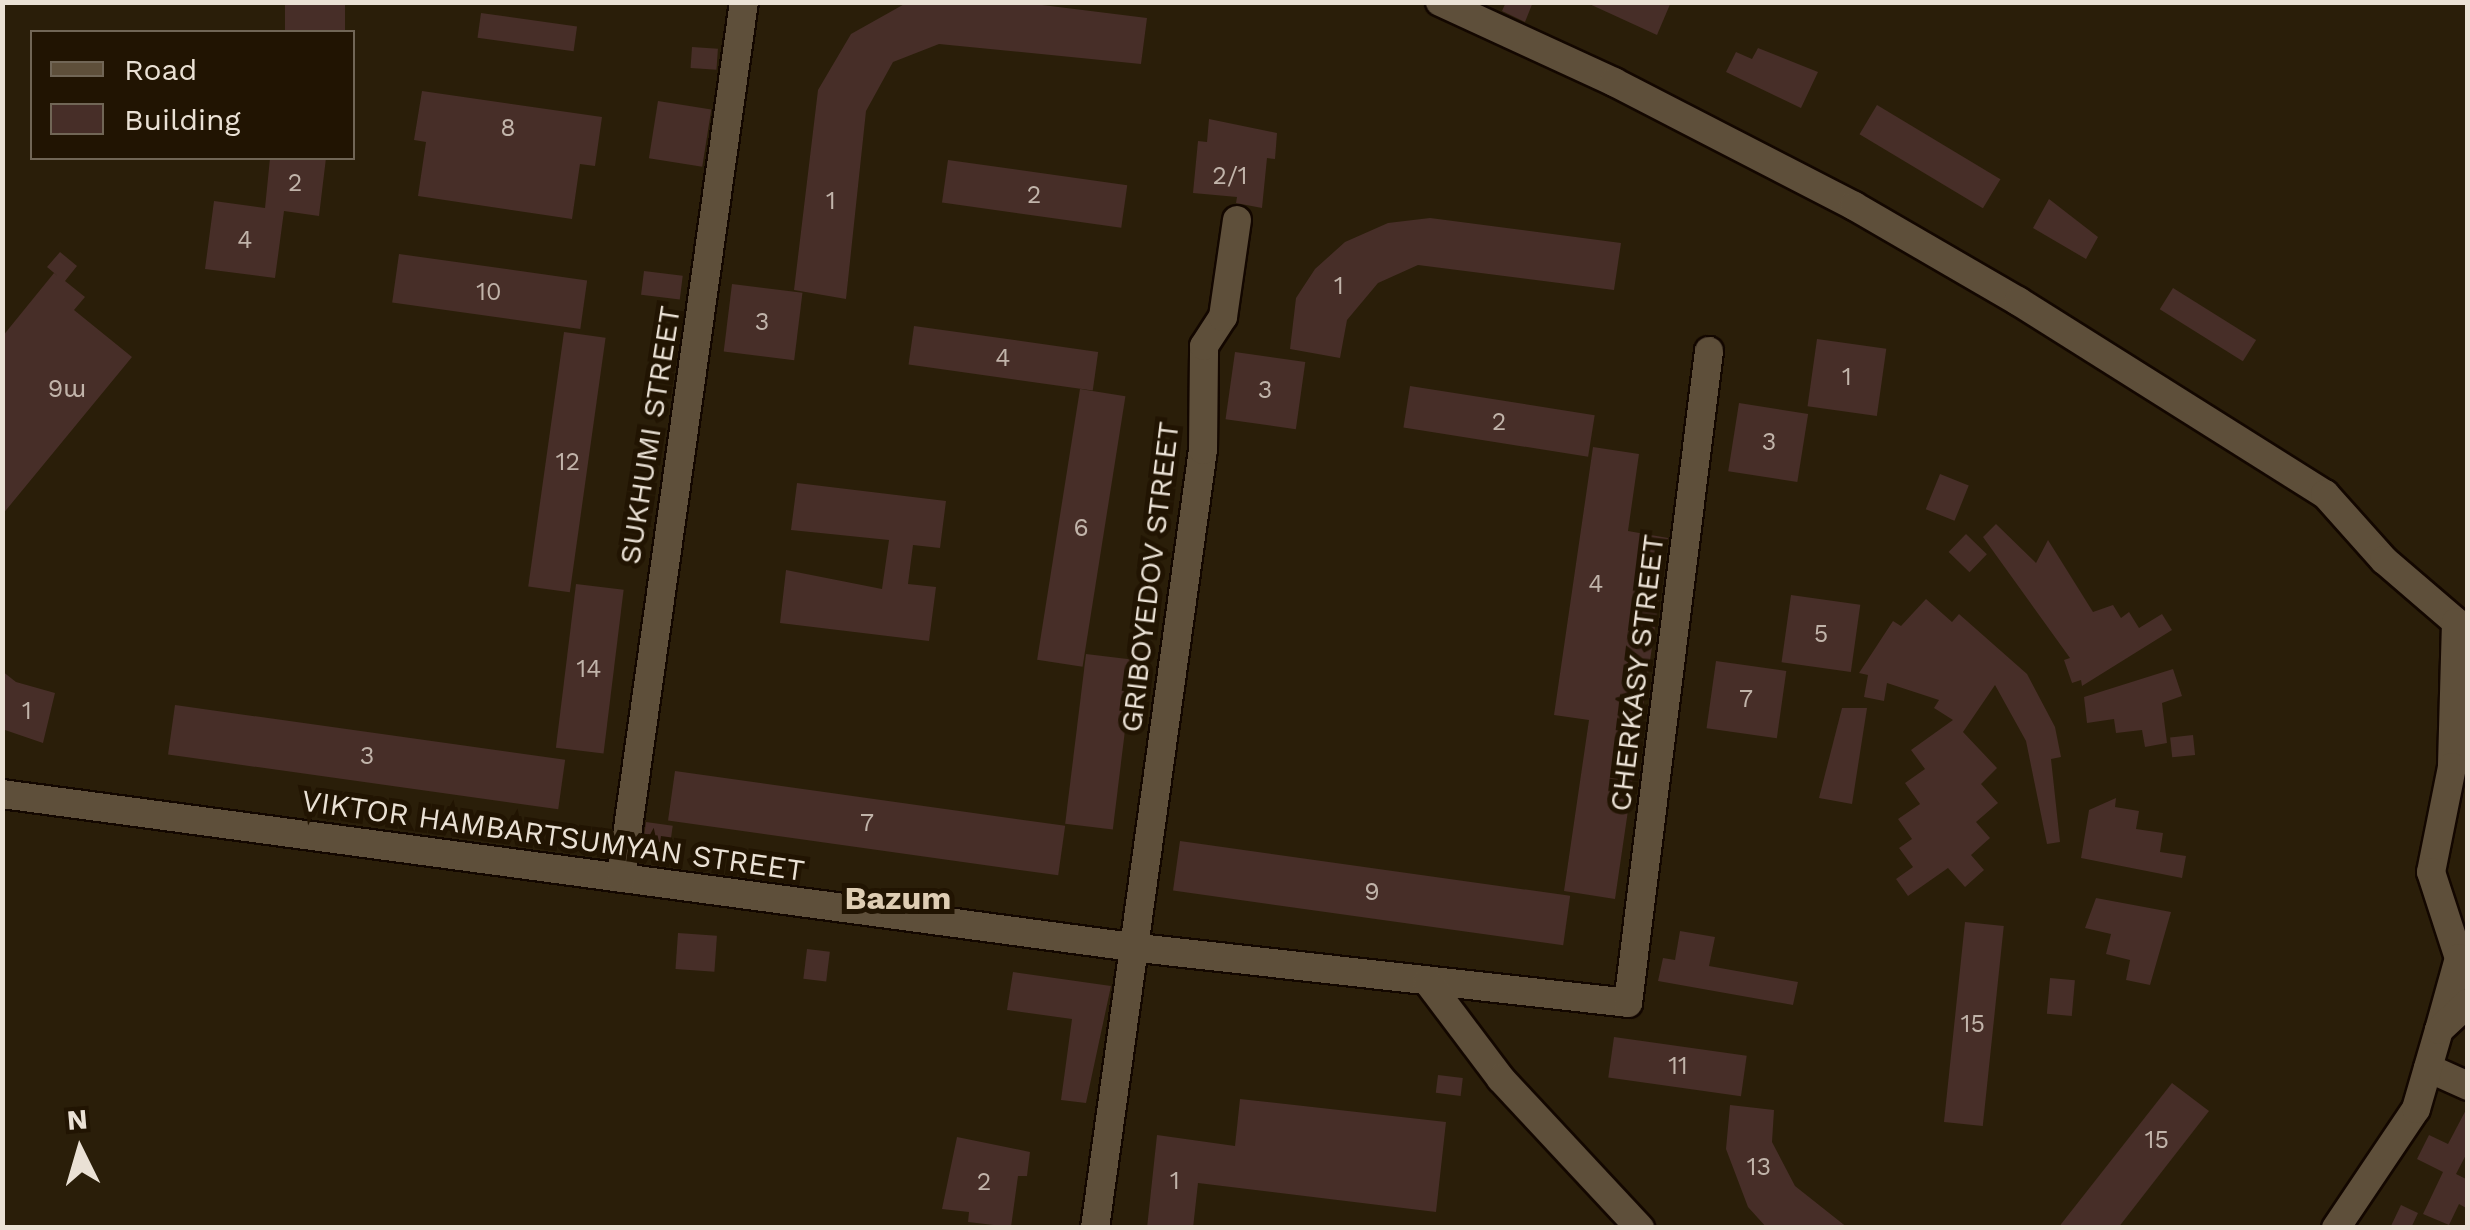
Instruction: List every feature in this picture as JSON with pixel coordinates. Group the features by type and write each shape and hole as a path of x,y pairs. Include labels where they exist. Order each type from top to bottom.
{"street":[{"name":"SUKHUMI STREET","path":"622,878 744,2"},
{"path":"1440,2 1614,82 1854,206 2018,300 2325,494 2384,560 2456,622 2452,766 2431,872 2459,958 2416,1109 2336,1228"},
{"name":"GRIBOYEDOV STREET","path":"1096,1228 1139,948 1202,450 1204,346 1223,318 1237,220"},
{"name":"CHERKASY STREET","path":"1628,1003 1709,351"},
{"name":"VIKTOR HAMBARTSUMYAN STREET","path":"2,794 1139,948 1628,1003"},
{"path":"1428,982 1500,1080 1640,1228"},
{"path":"2440,1030 2468,1003"},
{"path":"2428,1068 2468,1086"}],"building":[{"path":"285,2 345,2 345,30 285,30"},
{"path":"908,2 1018,2 1147,18 1141,64 939,44 893,62 866,111 846,299 794,290 818,90 851,34"},
{"path":"1506,2 1533,2 1525,22 1502,11"},
{"path":"1585,2 1671,2 1657,35"},
{"path":"481,13 577,26 574,51 478,38"},
{"path":"692,47 718,49 716,70 691,68"},
{"path":"1758,48 1818,72 1801,108 1726,72 1736,52 1752,59"},
{"path":"422,91 602,117 595,166 580,164 572,219 418,196 426,142 414,140"},
{"path":"658,101 711,109 702,167 649,158"},
{"path":"1877,105 2000,179 1983,208 1859,134"},
{"path":"1209,119 1277,133 1275,159 1267,158 1262,208 1236,203 1237,197 1193,193 1198,141 1207,142"},
{"path":"270,160 326,160 319,216 284,211 275,278 205,269 214,201 265,208"},
{"path":"948,160 1127,185 1121,228 942,203"},
{"path":"2049,199 2098,237 2086,259 2033,228"},
{"path":"1430,218 1621,243 1614,290 1418,265 1378,283 1347,320 1340,358 1290,349 1296,298 1315,269 1345,242 1388,223"},
{"path":"60,252 77,266 65,281 85,297 74,310 132,357 2,515 2,337 54,273 59,277 47,267"},
{"path":"399,254 587,280 580,329 392,303"},
{"path":"644,271 683,276 680,300 641,295"},
{"path":"732,284 802,293 794,360 724,351"},
{"path":"2173,288 2256,340 2243,361 2160,309"},
{"path":"914,326 1098,352 1093,391 909,365"},
{"path":"564,332 606,338 570,592 528,586"},
{"path":"1817,339 1886,349 1877,416 1808,406"},
{"path":"1235,352 1305,362 1296,429 1226,419"},
{"path":"1410,386 1595,415 1588,457 1403,427"},
{"path":"1080,389 1125,396 1083,667 1037,660"},
{"path":"1739,403 1808,414 1797,482 1728,471"},
{"path":"1593,447 1639,454 1628,531 1668,538 1615,899 1564,891 1589,720 1554,715"},
{"path":"1940,474 1969,486 1955,521 1926,509"},
{"path":"797,483 946,501 940,548 913,545 908,584 936,587 929,641 780,623 786,570 882,589 889,540 791,530"},
{"path":"1996,524 2036,563 2048,540 2093,612 2113,605 2121,618 2129,612 2139,628 2162,614 2172,630 2082,686 2081,680 2072,683 2064,660 2070,658 1983,537"},
{"path":"1966,534 1987,554 1969,572 1949,552"},
{"path":"576,584 624,590 604,754 556,748"},
{"path":"1791,595 1860,605 1851,672 1782,662"},
{"path":"1926,599 1952,622 1959,614 2027,674 2055,727 2061,757 2051,759 2060,842 2047,844 2026,741 1995,685 1963,732 1997,768 1981,784 1998,803 1976,822 1990,838 1971,855 1984,870 1965,887 1948,868 1908,896 1896,879 1913,867 1899,848 1912,839 1898,819 1920,804 1905,783 1925,769 1911,750 1953,720 1934,708 1939,700 1887,683 1884,701 1864,697 1868,675 1859,673 1893,621 1901,626"},
{"path":"1086,654 1134,660 1113,830 1065,824"},
{"path":"1716,661 1786,671 1777,738 1707,728"},
{"path":"2173,669 2182,696 2162,703 2167,743 2145,747 2142,730 2116,733 2114,719 2087,723 2084,697"},
{"path":"2,671 16,682 55,693 43,743 2,729"},
{"path":"175,705 565,760 558,809 168,755"},
{"path":"1842,708 1867,708 1852,804 1819,798"},
{"path":"2193,735 2195,755 2172,757 2170,737"},
{"path":"675,771 1065,826 1058,875 668,821"},
{"path":"2116,798 2115,807 2139,811 2136,829 2163,833 2160,852 2186,856 2182,878 2081,858 2089,810"},
{"path":"646,822 673,826 670,844 643,840"},
{"path":"1180,841 1570,896 1563,945 1173,891"},
{"path":"2096,898 2171,912 2150,985 2126,980 2130,960 2106,954 2111,934 2085,928"},
{"path":"1965,922 2004,926 1983,1126 1944,1122"},
{"path":"1680,931 1715,937 1709,966 1798,982 1793,1005 1658,981 1663,958 1675,960"},
{"path":"678,933 717,936 714,972 675,969"},
{"path":"807,949 830,952 826,982 803,979"},
{"path":"1013,972 1111,986 1086,1103 1061,1100 1072,1019 1007,1010"},
{"path":"2050,978 2075,980 2072,1016 2047,1014"},
{"path":"1614,1037 1747,1056 1741,1096 1608,1078"},
{"path":"1438,1075 1463,1078 1461,1096 1436,1093"},
{"path":"2172,1083 2209,1111 2118,1228 2058,1228"},
{"path":"1240,1099 1446,1122 1436,1212 1198,1183 1193,1228 1147,1228 1157,1135 1235,1146"},
{"path":"1730,1105 1774,1110 1772,1142 1795,1186 1848,1228 1767,1228 1748,1207 1726,1149"},
{"path":"2468,1106 2468,1151 2456,1174 2468,1180 2468,1209 2459,1204 2449,1225 2423,1214 2443,1172 2417,1159 2429,1135 2448,1144"},
{"path":"957,1137 1030,1152 1027,1176 1018,1176 1011,1227 968,1222 969,1212 942,1209"},
{"path":"2401,1205 2418,1213 2411,1228 2390,1228"}],"district":[{"name":"Bazum","path":"898,898"}]}
